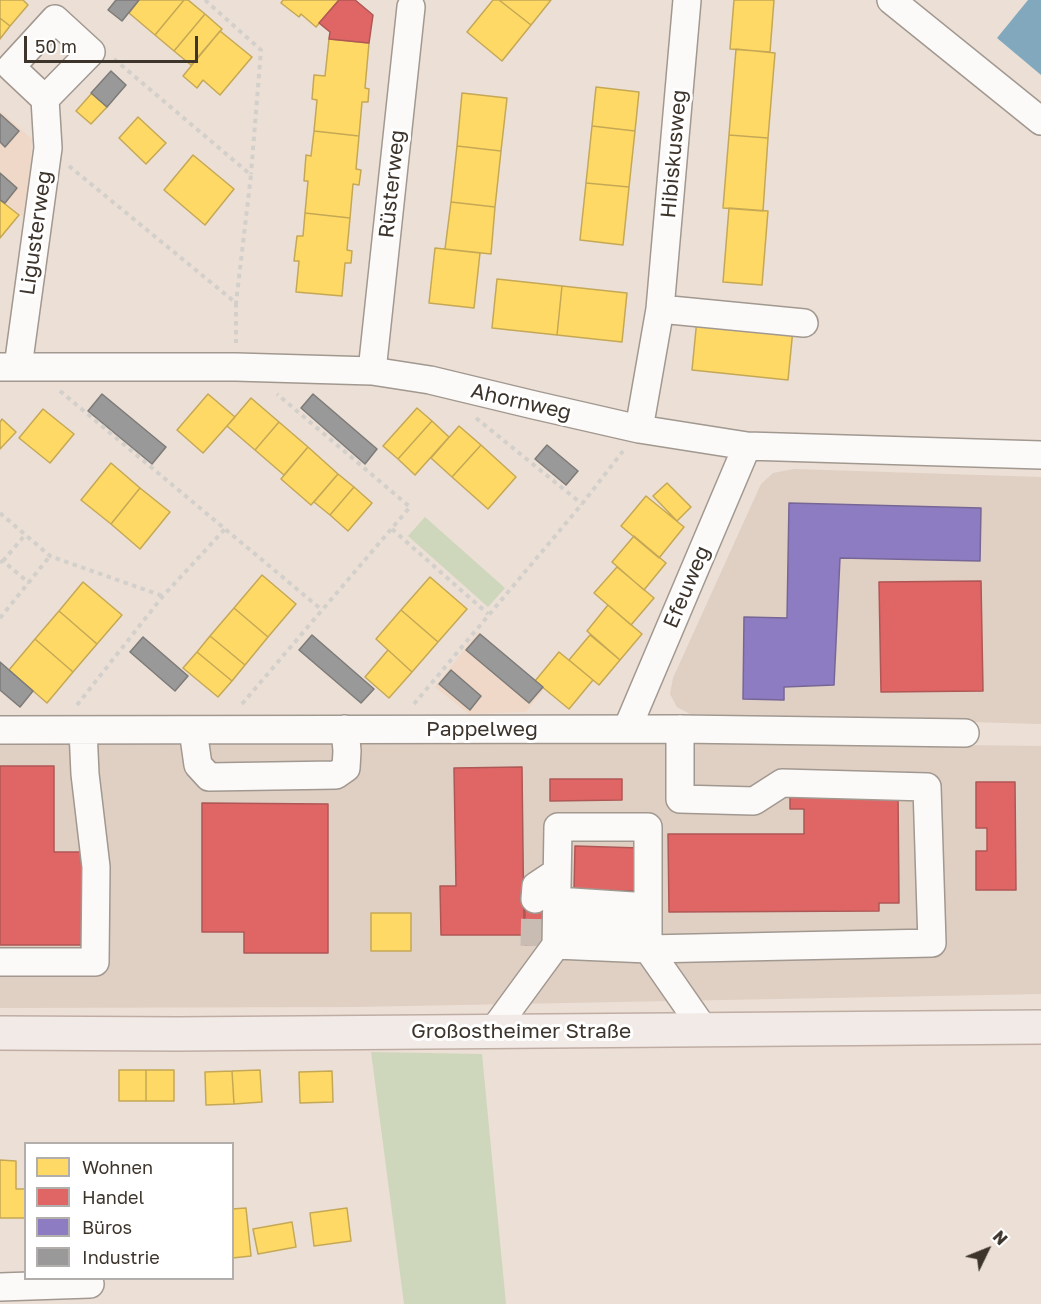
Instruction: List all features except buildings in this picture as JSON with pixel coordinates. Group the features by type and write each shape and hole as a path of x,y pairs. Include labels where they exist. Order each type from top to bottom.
{"main road":[{"name":"Großostheimer Straße","path":"0,1033 705,1031 1041,1027"}],"street":[{"name":"Hibiskusweg","path":"639,429 660,309 687,0"},
{"path":"891,0 1041,121"},
{"name":"Rüsterweg","path":"372,371 410,2"},
{"path":"55,19 91,51 45,99 11,67 55,19"},
{"name":"Ligusterweg","path":"9,367 48,148 45,99"},
{"path":"660,309 804,323"},
{"name":"Ahornweg","path":"9,367 372,371 430,380 639,429 747,446 1041,455"},
{"name":"Efeuweg","path":"627,729 747,446"},
{"path":"193,730 198,765 209,777 336,775 346,768 345,729"},
{"path":"680,729 680,799"},
{"name":"Pappelweg","path":"0,730 680,729 965,733"},
{"path":"0,962 95,962 96,867 85,774 70,730"},
{"path":"493,1031 536,973 557,872 558,827 648,827 680,799 754,801 782,783 927,787 932,943 548,923"},
{"path":"648,827 648,928 705,1031"},
{"path":"548,923 648,928"},
{"path":"0,1287 90,1284"}],"path":[{"path":"205,0 261,50 251,175 236,303 236,368"},
{"path":"91,51 108,54 251,175"},
{"path":"48,148 236,303"},
{"path":"220,729 410,507 277,394 289,369"},
{"path":"56,388 322,610"},
{"path":"475,417 582,504"},
{"path":"393,729 582,504 639,429"},
{"path":"0,513 50,556 163,596"},
{"path":"70,730 163,596 225,529"},
{"path":"392,529 489,614"},
{"path":"25,535 2,561 28,583"},
{"path":"0,618 50,556"}],"shaded area":[{"path":"0,111 32,139 27,220 0,198"},
{"path":"794,469 1041,477 1041,724 690,714 677,707 670,694 673,678 761,484 773,473"},
{"path":"478,632 544,689 526,712 469,714 435,687"},
{"path":"0,737 1041,746 1041,994 353,1007 0,1008"}],"green space":[{"path":"425,517 505,588 488,607 408,536"},
{"path":"371,1052 482,1054 506,1304 404,1304"}],"water":[{"path":"1028,0 1041,0 1041,75 997,38"}],"tunnel":[{"path":"534,946 535,899"}]}
